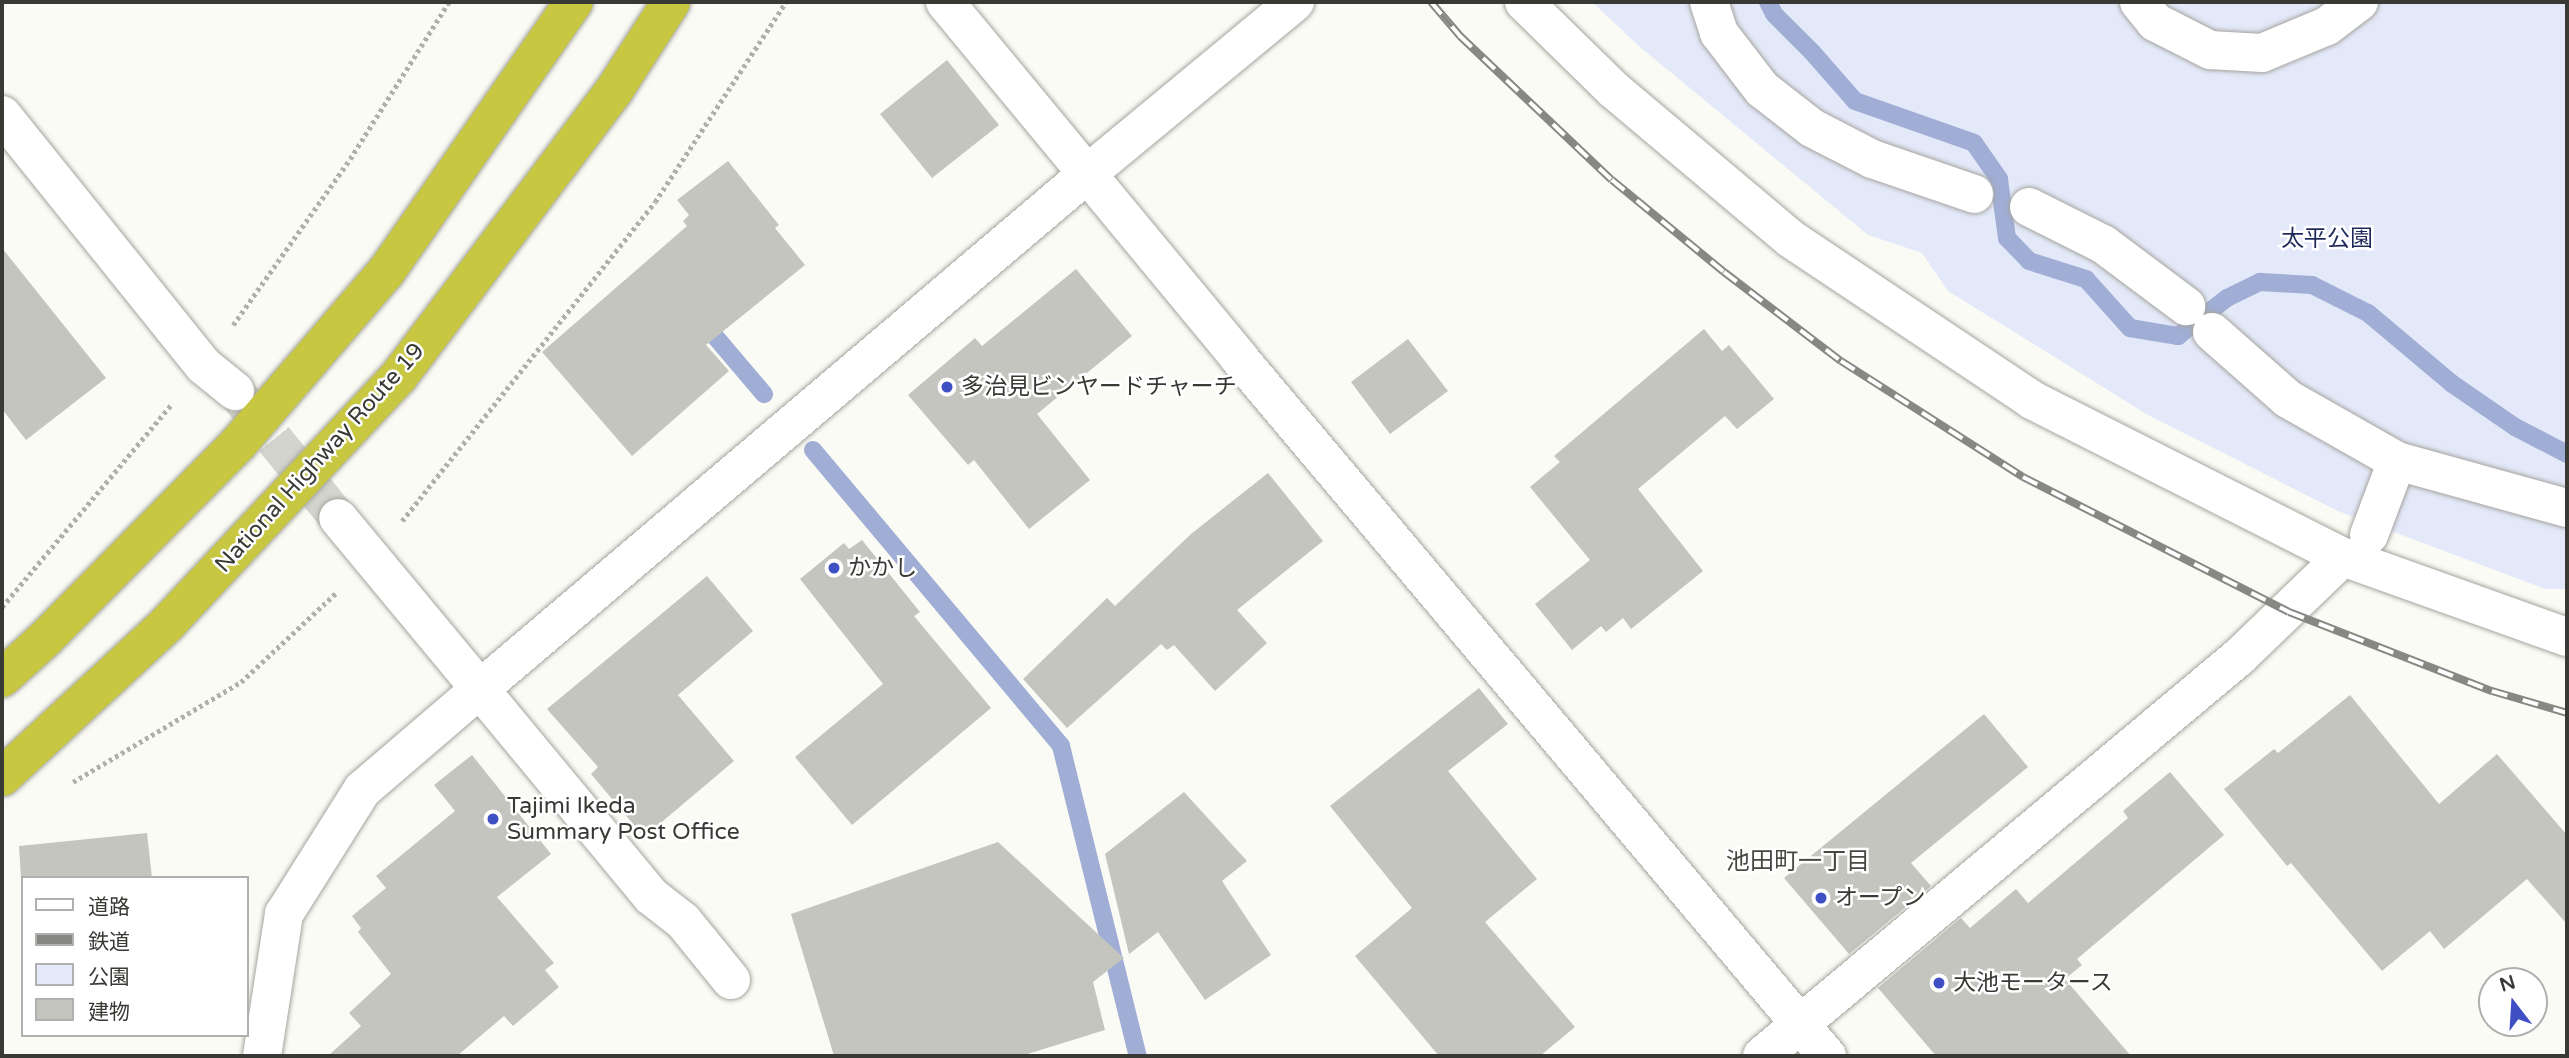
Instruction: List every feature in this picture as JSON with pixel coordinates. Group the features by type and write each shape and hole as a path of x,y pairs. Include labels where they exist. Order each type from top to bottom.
{"highway":[{"path":"2,678 46,639 237,444 386,272 534,64 574,2"},
{"name":"National Highway Route 19","path":"2,777 167,624 399,376 615,89 671,2"}],"street":[{"path":"945,2 1827,1056"},
{"path":"262,1056 284,914 362,790 1087,174 1295,2"},
{"path":"1524,2 1614,90 1791,239 2032,400 2356,546 2567,637"},
{"path":"1709,2 1719,33 1762,89 1812,128 1872,159 1974,194"},
{"path":"2139,2 2155,22 2210,50 2262,53 2327,26 2359,2"},
{"path":"2,116 204,366 235,391"},
{"path":"2029,207 2102,244 2199,319 2288,399 2397,461 2567,508"},
{"path":"1762,1056 2241,656 2356,546 2397,461"},
{"path":"338,518 651,896 683,921 731,980"}],"path":[{"path":"2,607 204,366 350,159 449,2"},
{"path":"65,788 241,681 372,558 656,202 786,2"}],"green space":[{"name":"太平公園","path":"1592,2 2567,2 2567,589 2545,589 2338,511 2148,415 1948,291 1922,253 1868,235 1640,47"}],"building":[{"path":"947,60 999,125 932,178 880,114"},
{"path":"728,161 779,225 775,228 805,265 706,345 729,371 632,456 542,352 687,226 683,221 689,215 677,200"},
{"path":"2,248 106,378 26,440 2,409"},
{"path":"1076,269 1132,336 1037,414 1090,480 1029,529 974,460 968,465 908,395 975,338 982,346"},
{"path":"1704,329 1722,351 1729,345 1774,399 1737,429 1725,416 1638,489 1703,571 1631,629 1623,618 1606,632 1601,626 1572,650 1535,604 1590,560 1530,487 1560,462 1554,456"},
{"path":"1408,339 1448,391 1390,434 1351,382"},
{"path":"1268,473 1323,541 1237,610 1267,643 1215,691 1174,645 1167,650 1161,644 1067,728 1023,679 1107,598 1115,606 1191,534"},
{"path":"862,540 920,612 914,616 991,708 852,825 795,757 883,684 800,579 844,543 849,549"},
{"path":"707,576 753,631 678,695 734,761 644,837 591,774 598,767 547,709"},
{"path":"1479,688 1508,724 1448,771 1537,879 1485,922 1575,1027 1540,1056 1439,1056 1355,956 1412,908 1330,806"},
{"path":"2350,695 2439,804 2497,754 2567,835 2567,924 2527,879 2444,949 2430,931 2382,971 2291,863 2287,866 2224,789 2274,749 2278,753"},
{"path":"1984,714 2028,767 1911,863 1931,886 1849,954 1784,878"},
{"path":"472,755 551,854 497,897 554,963 545,970 559,987 513,1026 504,1016 457,1056 328,1056 361,1026 349,1013 391,974 358,932 361,928 352,916 386,888 376,876 455,811 434,785"},
{"path":"2170,772 2224,835 2077,959 2082,965 2065,979 2131,1056 1936,1056 1878,988 1961,918 1970,928 2016,889 2028,903 2128,818 2123,811"},
{"path":"1184,792 1247,861 1222,881 1271,955 1205,1000 1158,932 1129,954 1105,854"},
{"path":"147,833 152,876 21,878 19,846"},
{"path":"998,842 1124,958 1093,982 1105,1030 1021,1056 834,1056 791,914"}],"waterway":[{"path":"1768,2 1774,14 1855,101 1974,143 1999,179 2007,238 2029,261 2086,279 2130,328 2178,336 2227,298 2260,282 2312,285 2368,313 2451,383 2515,427 2567,454"},
{"path":"702,321 764,394"},
{"path":"813,450 1061,746 1138,1056"}],"tunnel":[{"path":"238,395 338,518"}],"railway":[{"path":"1431,2 1460,36 1612,180 1724,272 1841,361 2023,477 2289,612 2492,691 2567,713"}],"place":[{"name":"多治見ビンヤードチャーチ","path":"947,387"},
{"name":"かかし","path":"834,568"},
{"name":"Tajimi Ikeda Summary Post Office","path":"493,819"},
{"name":"オープン","path":"1821,898"},
{"name":"大池モータース","path":"1939,983"}],"district":[{"name":"池田町一丁目","path":"1798,862"}]}
